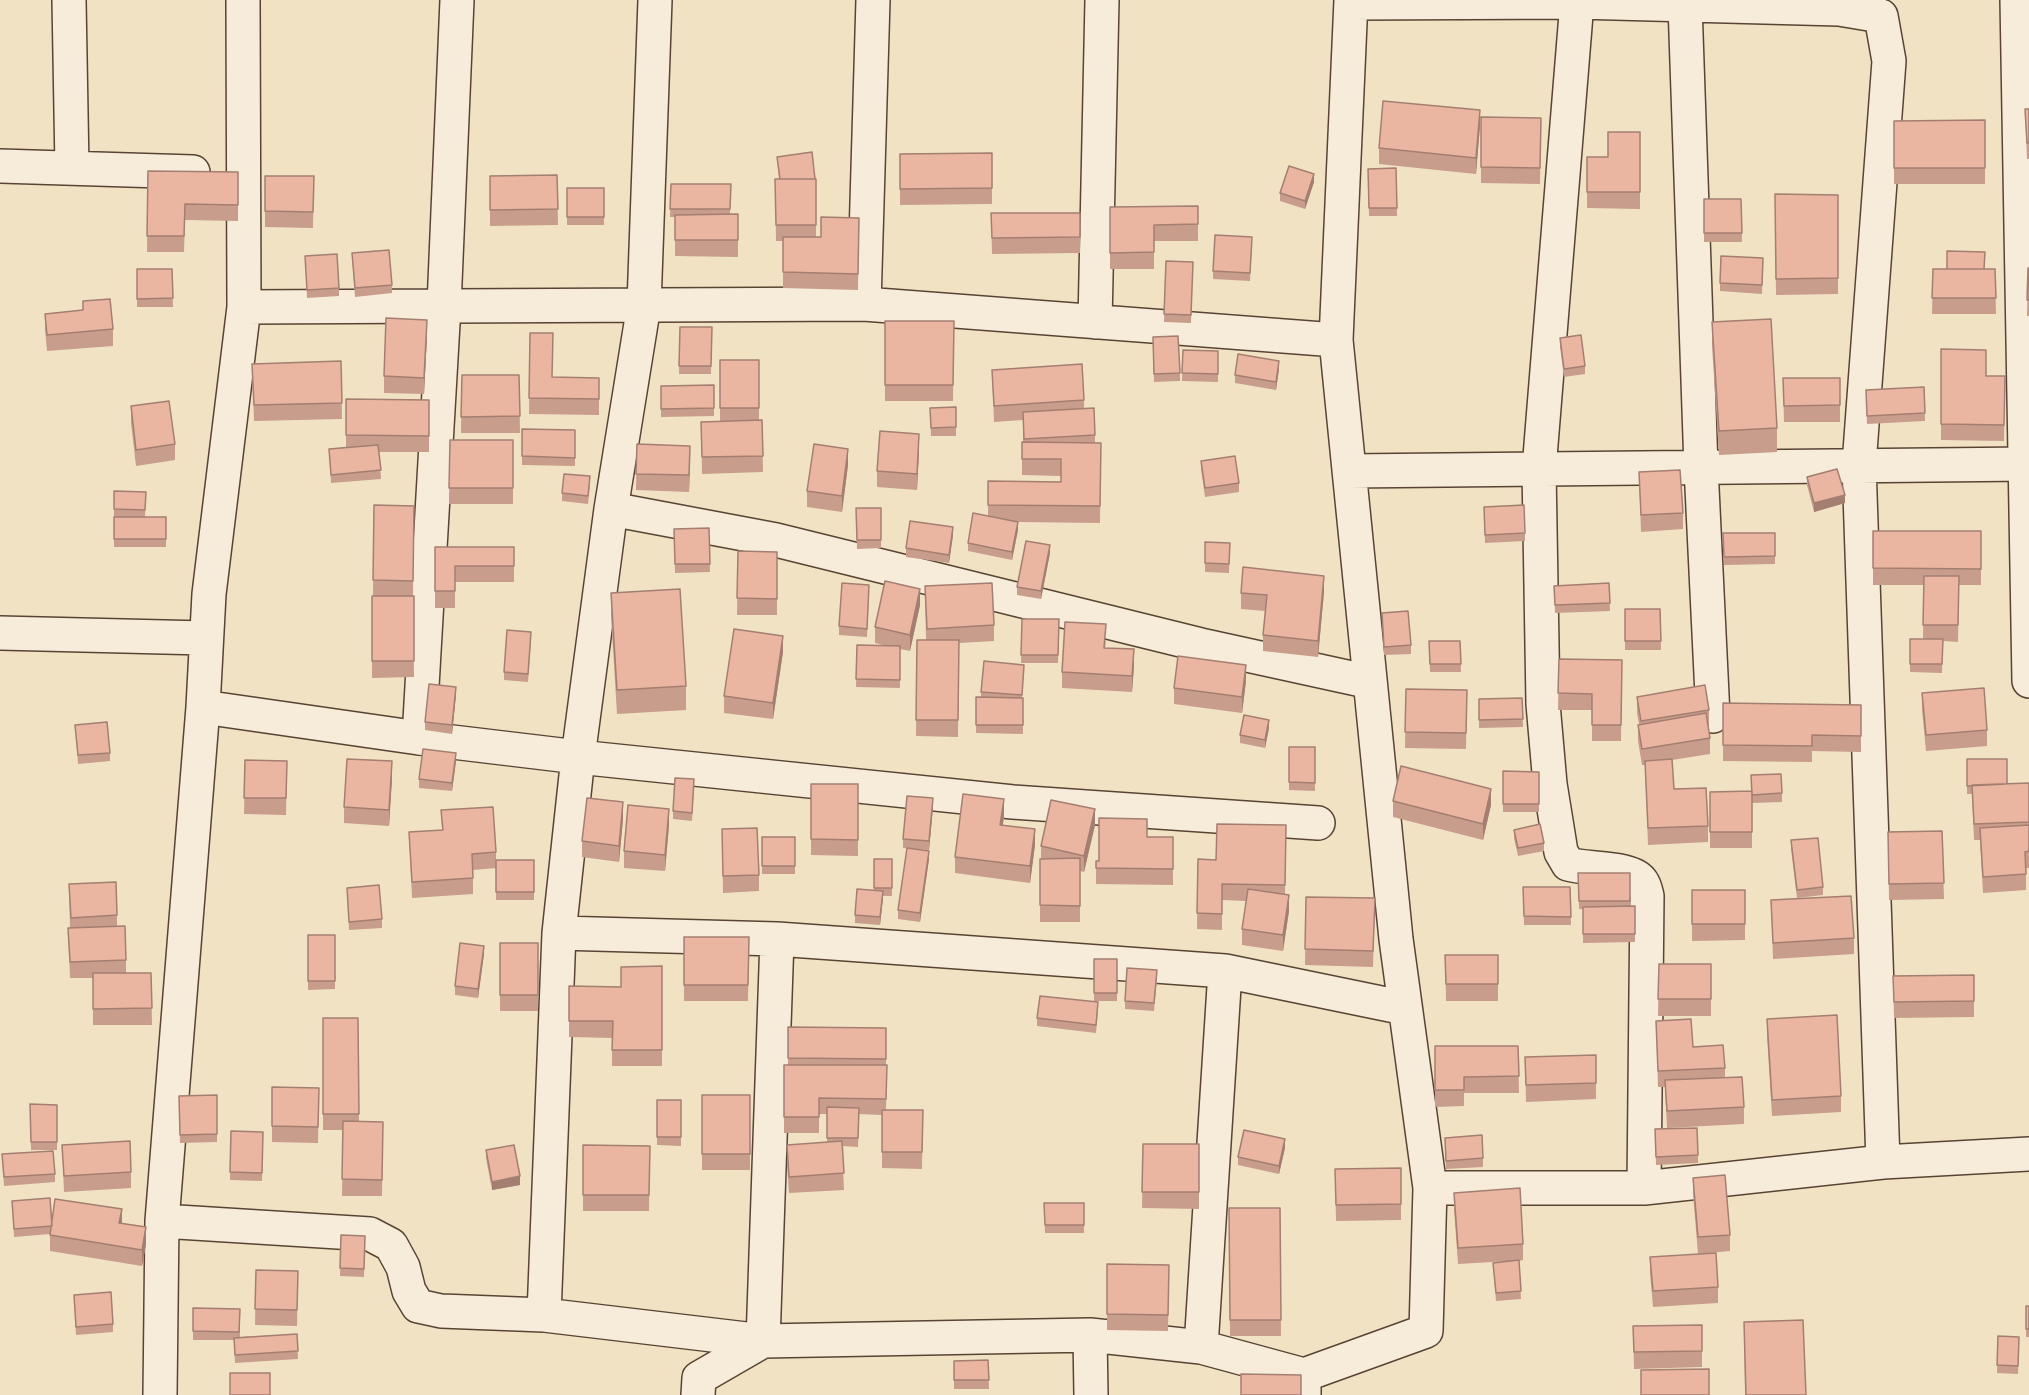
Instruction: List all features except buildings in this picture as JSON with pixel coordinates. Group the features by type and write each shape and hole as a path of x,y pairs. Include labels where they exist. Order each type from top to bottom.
{"street":[{"path":"69,0 72,168"},
{"path":"160,1395 162,1221 203,707 208,594 244,307 243,0"},
{"path":"419,738 444,306 458,0"},
{"path":"544,1315 559,933 578,757 611,509 644,305 655,0"},
{"path":"864,304 873,0"},
{"path":"1095,322 1102,0"},
{"path":"2017,0 2027,464 2029,681"},
{"path":"162,1221 370,1234 392,1245 418,1306 441,1311 544,1315 763,1341 1090,1335 1201,1347 1304,1385 1426,1331 1430,1188 1396,939 1336,340 1351,1 1839,9 1881,16 1889,61 1859,465 1883,1162"},
{"path":"1577,3 1539,469 1543,704 1550,784 1561,852 1568,864 1578,868 1633,873 1642,881 1647,896 1644,1188"},
{"path":"1685,5 1701,467 1713,716"},
{"path":"0,166 243,174"},
{"path":"244,307 864,304 1336,340"},
{"path":"1349,471 2027,464"},
{"path":"611,509 776,540 1201,645 1370,682"},
{"path":"0,633 205,638"},
{"path":"203,707 419,738 578,757 1013,802 1318,823"},
{"path":"559,933 777,939 1225,971 1405,1008"},
{"path":"763,1341 777,939"},
{"path":"1201,1347 1225,971"},
{"path":"1430,1188 1644,1188 1883,1162 2029,1154"},
{"path":"1090,1335 1091,1395"},
{"path":"698,1395 699,1378 763,1341"}]}
